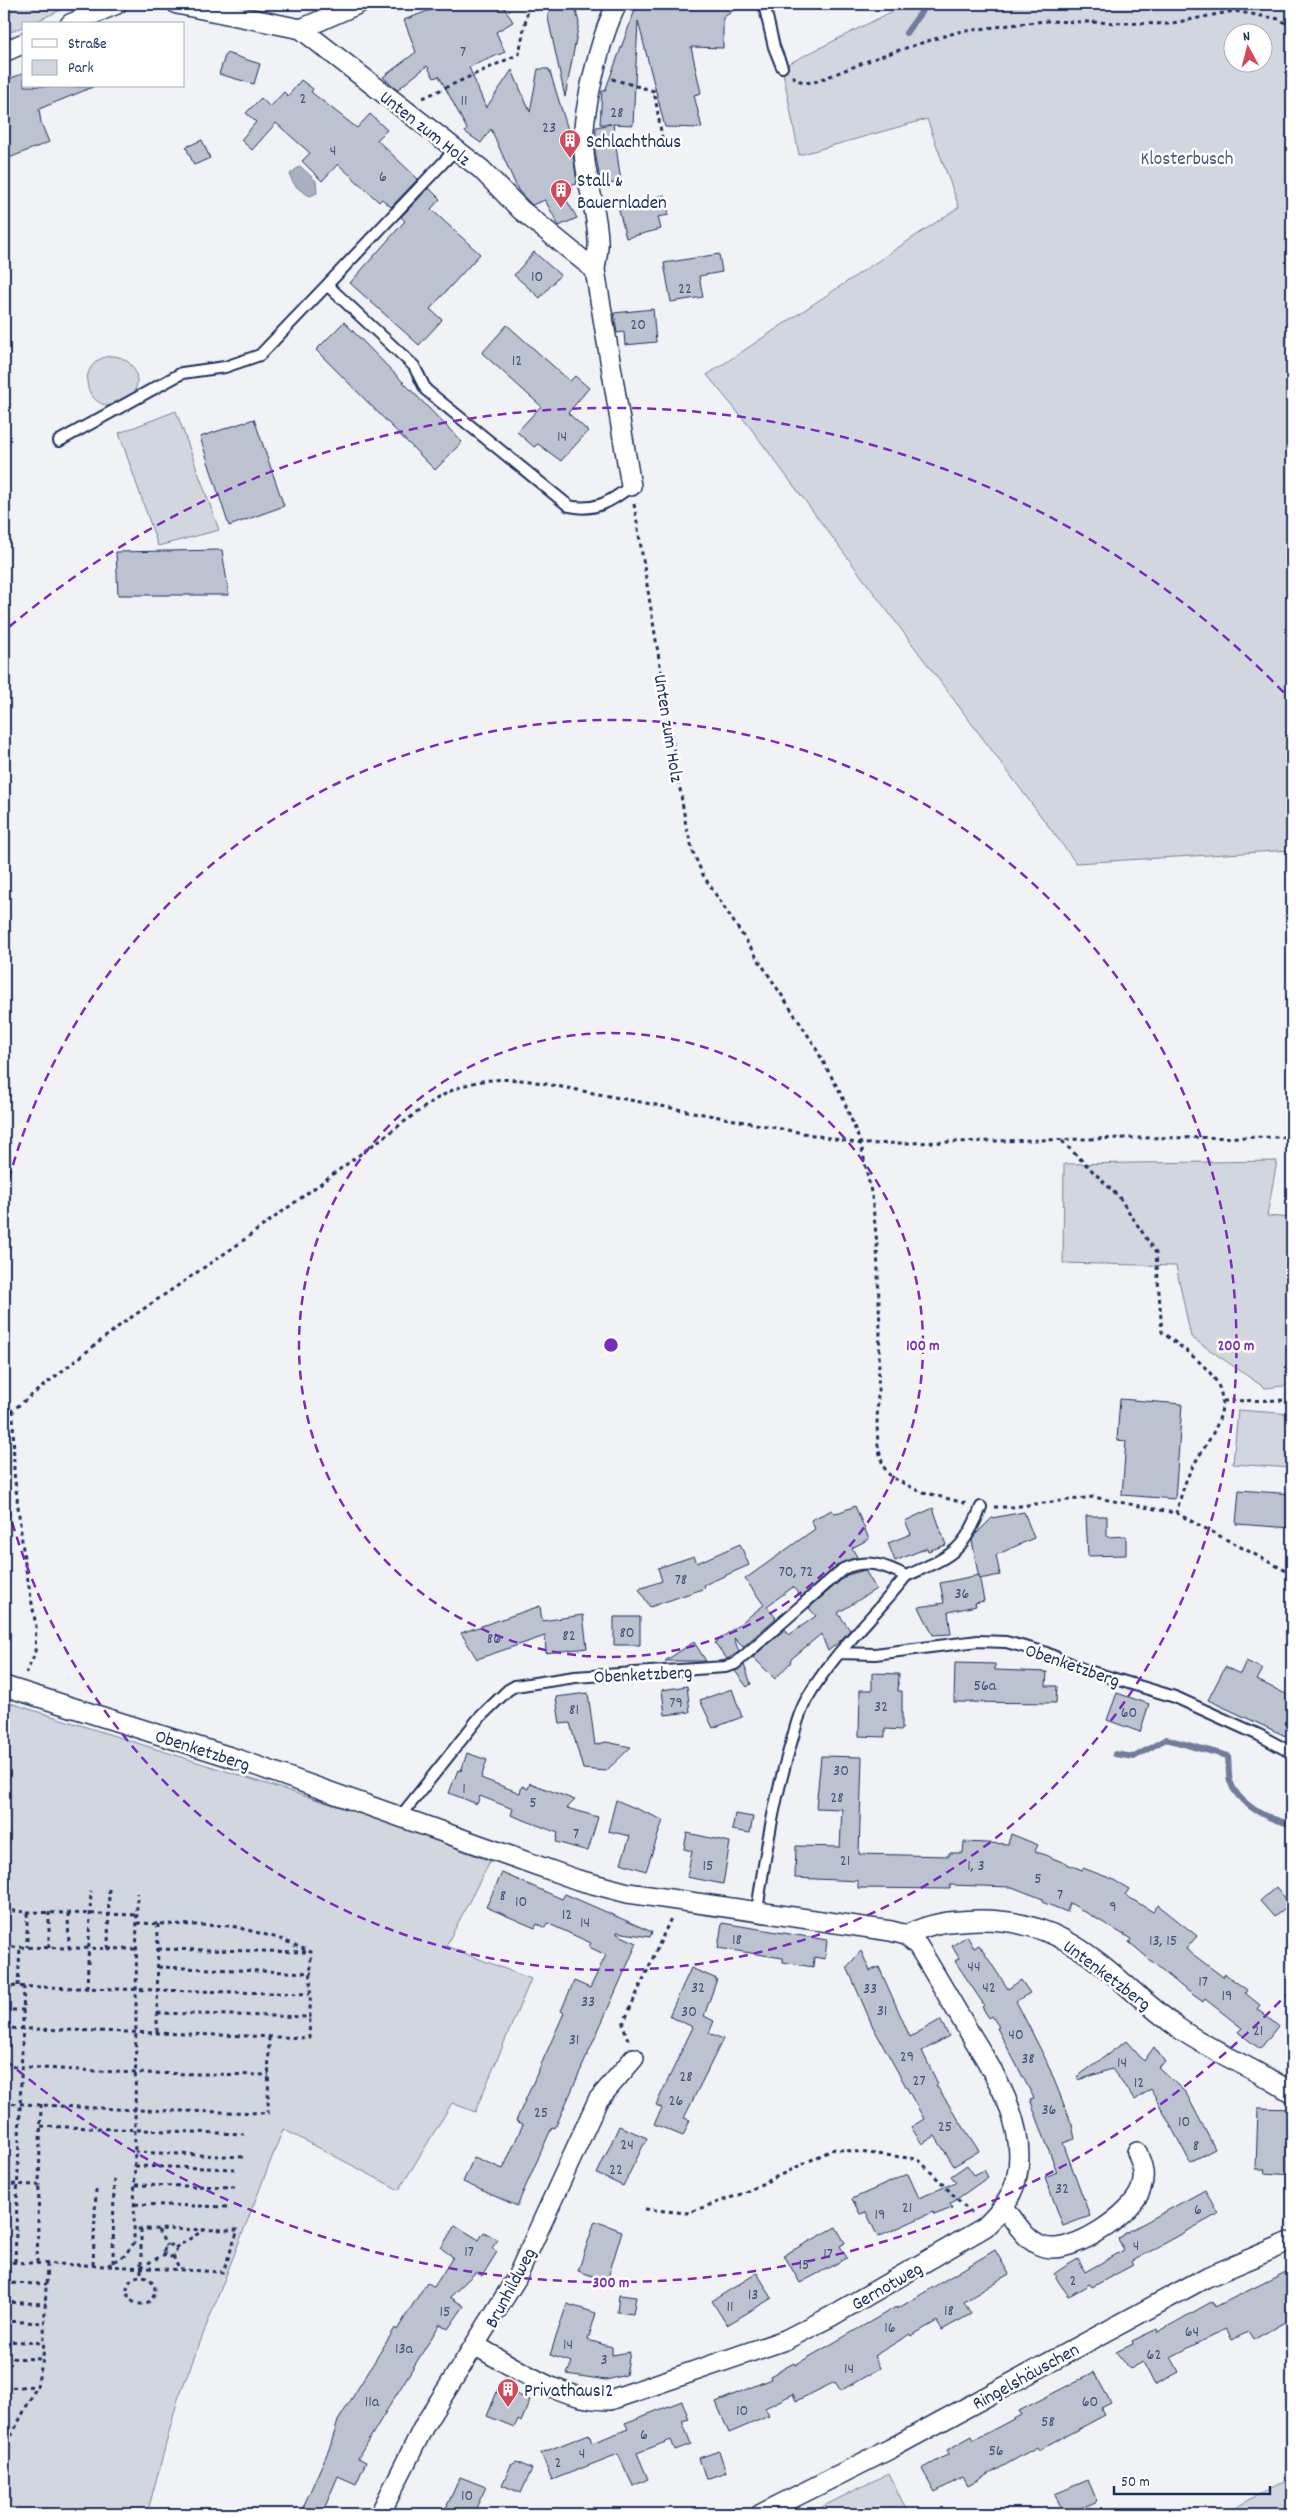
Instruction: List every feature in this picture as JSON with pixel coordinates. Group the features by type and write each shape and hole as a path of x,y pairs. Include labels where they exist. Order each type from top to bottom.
{"street":[{"path":"75,22 117,4"},
{"path":"177,4 300,29 358,4"},
{"path":"613,6 583,126 584,152 598,240 595,270 631,486"},
{"name":"Unten zum Holz","path":"300,29 481,168 521,210 595,270"},
{"path":"4,52 22,44"},
{"name":"Obenketzberg","path":"10,1688 204,1748 578,1880 628,1894 854,1925 906,1935"},
{"name":"Untenketzberg","path":"906,1935 925,1926 944,1921 1010,1920 1043,1929 1092,1957 1178,2028 1292,2093"},
{"name":"Gernotweg","path":"476,2346 557,2390 590,2401 610,2400 785,2340 830,2317 985,2227 1004,2207 1017,2180 1019,2156 1010,2109 994,2074 918,1946 906,1935"},
{"name":"Brunhildweg","path":"380,2514 425,2424 476,2346 516,2279 598,2100 634,2058"},
{"path":"1004,2207 1031,2240 1044,2247 1058,2248 1072,2244 1115,2222 1131,2205 1141,2190 1144,2170 1137,2152"},
{"name":"Ringelshäuschen","path":"761,2514 890,2449 1205,2278 1292,2241"}],"lane":[{"path":"764,4 774,47 782,67"},
{"path":"59,441 182,373 224,367 260,355 456,149"},
{"path":"326,286 414,366 426,390 569,506 579,508 609,503 631,486"},
{"path":"757,1911 777,1796 797,1725 807,1698 839,1653 882,1607 906,1576 948,1557 960,1547 972,1531 982,1507"},
{"name":"Obenketzberg","path":"400,1816 478,1719 508,1690 530,1683 575,1677 725,1667 735,1664 843,1569 854,1564 875,1564 906,1576"},
{"name":"Obenketzberg","path":"839,1653 875,1654 978,1641 1006,1642 1044,1652 1082,1669 1175,1697 1259,1735 1292,1754"}],"path":[{"path":"402,108 519,54 529,4"},
{"path":"782,67 800,81 812,83 880,56 958,32 1045,22 1168,24 1234,11 1279,19 1292,27"},
{"path":"595,73 654,91 664,149"},
{"name":"Unten zum Holz","path":"631,486 686,826 693,852 703,875 813,1043 842,1096 861,1144 871,1189 877,1244 880,1331 877,1424 880,1460 892,1478 899,1482 919,1491 982,1507"},
{"path":"4,1417 123,1323 237,1245 437,1098 461,1085 495,1079 530,1081 861,1144 1129,1138 1292,1138"},
{"path":"1062,1141 1120,1197 1156,1253 1162,1332 1208,1371 1215,1379 1223,1401 1218,1425 1188,1476 1176,1512"},
{"path":"1223,1401 1292,1400"},
{"path":"10,1688 35,1654 36,1626 24,1558 14,1472 13,1410"},
{"path":"982,1507 1012,1507 1093,1496 1176,1512 1292,1574"},
{"path":"108,1949 109,1889"},
{"path":"87,1988 90,1891"},
{"path":"107,2266 124,2256 134,2243 137,1893"},
{"path":"634,2058 623,2024 678,1901"},
{"path":"4,1910 137,1915"},
{"path":"27,1912 27,1947"},
{"path":"49,1912 49,1948"},
{"path":"68,1913 68,1948"},
{"path":"137,1923 232,1926 278,1938 311,1952"},
{"path":"157,2032 158,1923"},
{"path":"4,1947 136,1949"},
{"path":"18,1986 20,1947"},
{"path":"158,1949 311,1952"},
{"path":"4,2028 137,2030 309,2038 311,1952"},
{"path":"158,1967 312,1973"},
{"path":"4,1986 310,1994"},
{"path":"15,2262 24,1987"},
{"path":"4,2010 24,2010"},
{"path":"157,2013 310,2017"},
{"path":"4,2102 136,2110 268,2113 269,2036"},
{"path":"4,2066 135,2073 269,2075"},
{"path":"37,2263 41,2104"},
{"path":"41,2126 244,2134"},
{"path":"645,2209 687,2212 741,2194 834,2149 918,2159 985,2227"},
{"path":"135,2152 243,2157"},
{"path":"135,2166 239,2169"},
{"path":"113,2264 114,2176"},
{"path":"4,2184 39,2185"},
{"path":"135,2185 237,2187"},
{"path":"93,2265 96,2190"},
{"path":"134,2204 227,2207"},
{"path":"4,2262 223,2272 238,2230 134,2229"},
{"path":"141,2229 141,2276"},
{"path":"158,2229 167,2246 165,2254"},
{"path":"179,2269 173,2256 175,2248 204,2230"},
{"path":"134,2243 140,2242"},
{"path":"167,2246 171,2245 175,2248"},
{"path":"141,2268 165,2254 173,2256"},
{"path":"4,2450 37,2386 43,2359 47,2263"},
{"path":"141,2276 146,2276 153,2283 155,2292 150,2301 141,2304 132,2301 127,2289 133,2278 141,2276"},
{"path":"4,2283 46,2284"},
{"path":"4,2302 46,2304"},
{"path":"4,2321 44,2323"},
{"path":"4,2341 44,2343"},
{"path":"4,2358 43,2359"},
{"path":"4,2388 37,2386"}],"green space":[{"path":"4,4 74,4 34,22 22,22 22,27 4,35"},
{"name":"Klosterbusch","path":"892,4 1292,4 1292,850 1076,863 749,426 707,375 959,207 927,119 799,155 782,67 891,12"},
{"path":"112,356 130,363 137,381 130,399 112,406 94,399 87,381 94,363"},
{"path":"176,411 219,530 158,546 119,433"},
{"path":"1277,1161 1267,1216 1292,1218 1292,1385 1265,1388 1191,1337 1176,1266 1063,1263 1064,1164"},
{"path":"1238,1410 1292,1414 1292,1468 1233,1464"},
{"path":"4,1701 387,1822 490,1861 446,1946 531,1979 475,2112 452,2103 399,2190 283,2129 178,2399 147,2514 4,2514"},
{"path":"889,2473 908,2514 808,2514"},
{"path":"1292,2478 1292,2514 1227,2514 1248,2500"}],"water":[{"path":"300,166 316,181 317,193 310,196 300,190 293,182 290,174"}],"building":[{"path":"446,4 502,4 513,22 496,32 505,52 469,67 486,108 512,70 530,112 538,69 549,69 569,133 573,132 573,153 577,184 559,187 577,218 559,226 545,200 532,205 529,202 518,190 491,129 481,143 465,132 467,129 439,76 434,78 427,66 397,90 383,77 416,52 404,20"},
{"path":"550,4 566,4 567,8 575,6 579,23 565,97 548,18"},
{"path":"634,4 742,4 723,18 723,48 691,47 701,93 694,95 702,128 665,127 638,21 633,125 613,124 621,182 601,185 595,151 596,127 611,124 600,124 602,91 605,91 635,10"},
{"path":"226,53 260,64 254,84 219,74"},
{"path":"22,74 22,88 91,88 39,109 41,123 49,142 4,160 4,81"},
{"path":"301,80 313,89 311,92 357,128 370,114 387,130 377,140 418,179 391,207 382,199 379,202 338,164 322,181 302,161 310,153 276,123 252,150 241,140 256,122 246,113 261,98 270,107 284,92 288,96"},
{"path":"202,140 210,158 194,165 186,147"},
{"path":"429,188 440,199 431,209 480,254 430,309 442,320 419,345 350,283 405,221 401,217"},
{"path":"665,195 669,215 658,217 661,229 626,238 618,206"},
{"path":"534,252 560,275 540,298 514,275"},
{"path":"719,254 722,272 699,276 703,297 671,302 664,263"},
{"path":"653,309 656,342 625,345 624,332 617,333 614,313"},
{"path":"344,322 462,442 435,470 316,350"},
{"path":"507,325 570,381 575,376 589,388 568,413 588,431 561,461 538,444 534,447 517,432 541,406 482,353"},
{"path":"254,419 284,506 229,526 200,437"},
{"path":"222,550 229,595 118,595 116,552"},
{"path":"1120,1399 1182,1404 1175,1499 1122,1495 1126,1441 1117,1440"},
{"path":"1239,1490 1292,1494 1292,1528 1236,1524"},
{"path":"855,1506 869,1539 852,1548 857,1557 839,1564 801,1597 793,1587 767,1606 776,1618 743,1647 734,1638 739,1652 727,1659 715,1643 764,1605 745,1579 815,1529 811,1520 832,1510 834,1513 840,1512"},
{"path":"933,1508 946,1545 928,1551 927,1548 895,1561 888,1543 911,1534 905,1521"},
{"path":"1024,1512 1034,1538 996,1555 1000,1575 979,1579 972,1540 976,1534 992,1518"},
{"path":"1086,1516 1107,1516 1107,1537 1126,1536 1126,1555 1088,1556"},
{"path":"740,1544 749,1565 704,1585 705,1588 650,1607 639,1589 662,1581 658,1568 694,1556 697,1563"},
{"path":"865,1570 876,1589 838,1613 850,1630 828,1651 821,1634 790,1660 791,1662 775,1679 753,1657 785,1629 789,1635 816,1616 809,1608 847,1575"},
{"path":"979,1575 984,1601 975,1603 976,1606 948,1612 951,1634 933,1635 919,1607 944,1603 940,1583"},
{"path":"540,1606 542,1621 583,1615 587,1648 546,1653 545,1636 477,1659 461,1633"},
{"path":"614,1617 640,1617 640,1645 614,1645"},
{"path":"694,1642 706,1661 665,1661"},
{"path":"1246,1661 1263,1669 1257,1680 1292,1697 1292,1739 1208,1700 1225,1667 1240,1674"},
{"path":"955,1663 995,1664 995,1670 1047,1672 1046,1686 1057,1686 1056,1703 954,1702"},
{"path":"744,1665 751,1684 747,1687 735,1671"},
{"path":"872,1673 899,1674 898,1691 902,1691 902,1730 885,1729 885,1737 859,1736 860,1690 872,1690"},
{"path":"687,1686 690,1712 665,1715 662,1690"},
{"path":"732,1689 742,1717 713,1728 700,1700"},
{"path":"588,1693 595,1745 606,1742 631,1747 606,1771 583,1769 570,1723 560,1724 556,1697"},
{"path":"1117,1693 1149,1704 1140,1732 1107,1720"},
{"path":"467,1753 487,1760 481,1778 520,1793 522,1786 528,1789 530,1783 575,1800 567,1808 598,1817 588,1851 556,1842 558,1833 511,1815 513,1809 480,1796 477,1804 449,1793 458,1770 461,1771"},
{"path":"821,1756 862,1757 859,1854 949,1856 949,1853 963,1853 964,1842 1008,1844 1011,1834 1038,1845 1035,1851 1082,1870 1083,1868 1112,1879 1129,1889 1125,1895 1153,1912 1158,1905 1197,1936 1186,1949 1223,1977 1225,1974 1247,1990 1245,1993 1260,2005 1257,2009 1278,2026 1260,2049 1238,2032 1242,2028 1205,1999 1203,2002 1181,1986 1129,1942 1131,1939 1070,1903 1067,1912 1042,1902 1043,1899 1012,1887 950,1885 950,1889 858,1888 858,1881 795,1878 796,1846 840,1847 842,1809 816,1808"},
{"path":"616,1800 663,1820 646,1871 621,1863 630,1836 608,1831"},
{"path":"735,1814 753,1817 750,1833 732,1830"},
{"path":"687,1833 730,1842 723,1884 687,1877 692,1851 684,1849"},
{"path":"502,1873 562,1899 565,1894 652,1932 650,1937 617,1932 617,1934 637,1943 555,2128 552,2127 517,2206 463,2182 474,2157 503,2169 523,2124 516,2121 564,2013 561,2011 574,1981 590,1988 606,1955 589,1947 591,1943 547,1923 545,1928 537,1924 535,1928 486,1907"},
{"path":"1276,1887 1290,1904 1274,1917 1260,1901"},
{"path":"722,1923 827,1940 825,1959 814,1957 813,1967 783,1962 783,1958 718,1948"},
{"path":"967,1936 974,1948 979,1945 1008,1989 1021,1980 1030,1993 1016,2001 1047,2062 1072,2125 1075,2139 1063,2143 1090,2216 1063,2226 1045,2177 1057,2172 1030,2099 1034,2098 997,2028 999,2027 992,2016 989,2018 982,2007 984,2005 955,1961 959,1958 952,1946"},
{"path":"861,1951 870,1971 879,1967 910,2037 940,2020 949,2036 922,2051 938,2084 936,2085 979,2151 954,2166 935,2136 922,2144 911,2127 924,2119 873,2027 847,1967"},
{"path":"691,1968 717,1979 704,2016 714,2021 709,2033 723,2039 684,2118 690,2120 683,2136 654,2124 662,2108 656,2105 693,2027 669,2016"},
{"path":"1126,2041 1144,2061 1154,2047 1165,2062 1158,2067 1186,2093 1215,2149 1190,2162 1151,2089 1135,2100 1112,2069 1079,2080 1077,2077"},
{"path":"1258,2108 1292,2109 1292,2175 1265,2173 1266,2169 1256,2169"},
{"path":"619,2126 647,2138 623,2186 597,2174"},
{"path":"967,2165 974,2175 984,2170 988,2177 950,2204 952,2208 934,2215 933,2212 878,2237 866,2212 860,2214 852,2199 908,2174 919,2198 956,2182 951,2176"},
{"path":"1205,2190 1218,2214 1131,2262 1133,2265 1092,2287 1090,2284 1069,2296 1060,2284 1054,2274 1061,2269 1078,2259 1085,2272 1124,2250 1118,2239 1124,2234"},
{"path":"595,2221 622,2231 607,2281 578,2271"},
{"path":"455,2225 479,2240 484,2232 498,2240 492,2248 497,2252 482,2276 476,2272 450,2297 464,2306 448,2329 440,2324 382,2418 358,2458 366,2462 356,2484 338,2476 322,2514 300,2514 330,2447 338,2421 395,2328 397,2330 427,2282 434,2287 453,2257 441,2248"},
{"path":"836,2227 845,2243 840,2246 847,2258 800,2283 784,2255"},
{"path":"995,2250 1009,2274 964,2302 971,2314 942,2330 937,2321 911,2336 910,2334 874,2356 880,2368 840,2391 835,2382 796,2401 793,2394 765,2408 769,2416 729,2433 716,2402 771,2379 770,2376 794,2363 795,2365 896,2307 897,2309"},
{"path":"1292,2269 1292,2318 1253,2340 1248,2332 1232,2340 1226,2329 1171,2357 1179,2372 1155,2385 1143,2362 1130,2369 1116,2352 1133,2344 1132,2341 1157,2329 1158,2332 1213,2301 1215,2307"},
{"path":"757,2273 772,2298 727,2325 712,2301"},
{"path":"619,2295 636,2297 633,2314 617,2312"},
{"path":"567,2304 596,2313 588,2340 612,2347 612,2355 630,2352 626,2375 606,2380 567,2374 572,2362 550,2355"},
{"path":"1094,2372 1111,2403 1101,2408 1105,2415 1039,2450 1037,2447 968,2486 963,2477 935,2492 922,2469 949,2454 947,2450 972,2436 974,2440 1021,2415 1019,2411"},
{"name":"Privathaus12","path":"499,2387 530,2400 521,2422 518,2420 514,2427 487,2416"},
{"path":"682,2401 689,2419 682,2421 691,2444 675,2450 671,2440 637,2453 648,2479 633,2486 618,2454 552,2480 541,2453 589,2434 592,2443 628,2429 625,2423"},
{"path":"719,2451 726,2472 706,2479 699,2458"},
{"path":"517,2462 532,2469 521,2493 502,2485 511,2465"},
{"path":"460,2477 486,2487 473,2514 454,2514 445,2510"},
{"path":"1088,2480 1097,2501 1078,2509 1081,2514 1063,2514 1055,2494"}],"waterway":[{"path":"906,33 927,4"},
{"path":"1115,1754 1134,1757 1166,1739 1228,1756 1230,1781 1245,1803 1278,1821 1286,1823 1292,1817"}],"place":[{"name":"Schlachthaus","path":"570,159"},
{"name":"Stall & Bauernladen","path":"561,209"},
{"name":"Privathaus12","path":"508,2408"}]}
